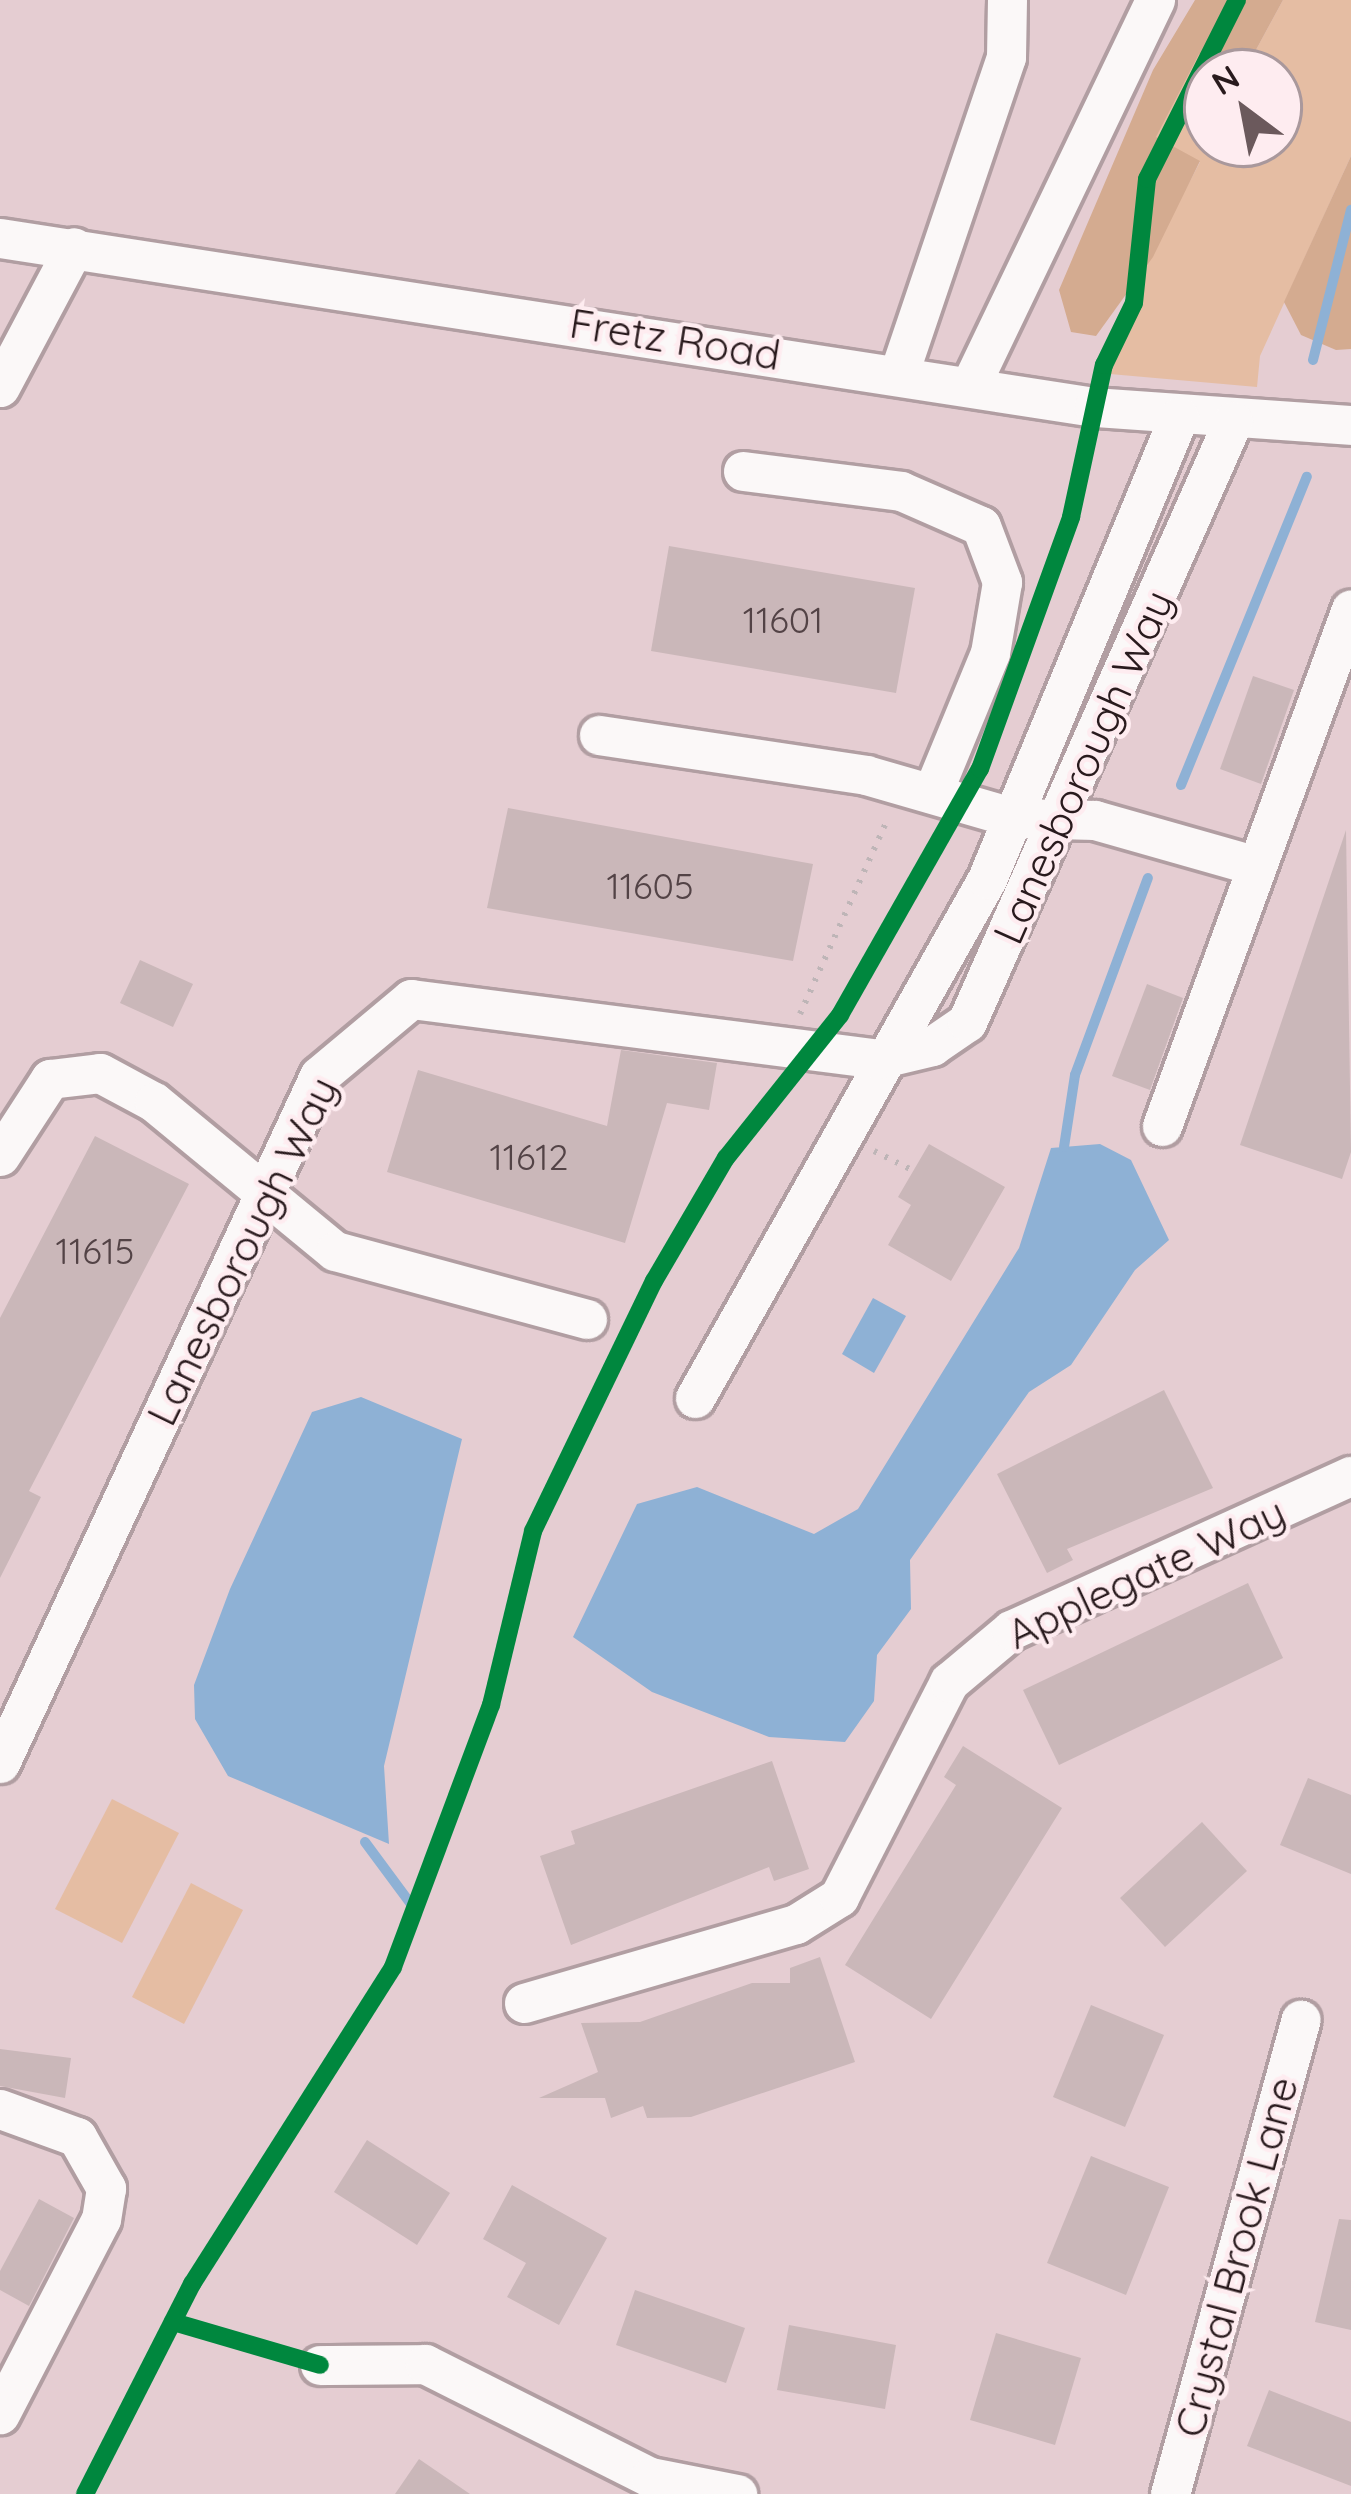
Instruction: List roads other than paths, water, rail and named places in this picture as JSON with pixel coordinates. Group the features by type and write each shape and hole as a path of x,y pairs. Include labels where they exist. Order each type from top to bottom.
{"street":[{"path":"899,374 1006,57 1007,0"},
{"path":"971,384 1155,0"},
{"path":"0,387 74,247"},
{"name":"Fretz Road","path":"4,248 74,247 1179,416 1351,424"},
{"name":"Lanesborough Way","path":"878,1059 1015,818 1179,416"},
{"name":"Lanesborough Way","path":"0,1762 319,1076 411,999 534,1007 784,1050 878,1059 932,1046 967,1022 1061,821 1234,421"},
{"path":"743,471 901,491 981,526 1002,582 991,653 917,790"},
{"path":"1103,602 1148,620"},
{"path":"1162,1126 1351,609"},
{"path":"599,735 917,790 1015,818 1061,821 1257,866"},
{"path":"695,1398 878,1059"},
{"path":"0,1156 50,1079 100,1073 154,1102 334,1251 587,1319"},
{"name":"Applegate Way","path":"524,2003 796,1924 839,1897 950,1682 1010,1630 1351,1476"},
{"name":"Crystal Brook Lane","path":"1170,2494 1301,2020"},
{"path":"0,2109 77,2137 106,2188 2,2406"},
{"path":"320,2366 425,2364 648,2486 737,2494"}],"water":[{"path":"1100,1144 1131,1160 1169,1240 1135,1270 1071,1365 1029,1392 910,1560 911,1609 877,1655 874,1701 845,1742 769,1737 652,1692 573,1637 637,1504 697,1487 814,1534 858,1509 1019,1248 1051,1148"},
{"path":"873,1298 906,1316 874,1373 842,1354"},
{"path":"361,1397 462,1439 384,1766 389,1844 228,1776 195,1719 194,1685 230,1589 312,1412"}],"waterway":[{"path":"1313,360 1351,210"},
{"path":"1181,785 1307,477"},
{"path":"1064,1147 1075,1075 1148,878"},
{"path":"365,1842 416,1911"}]}
